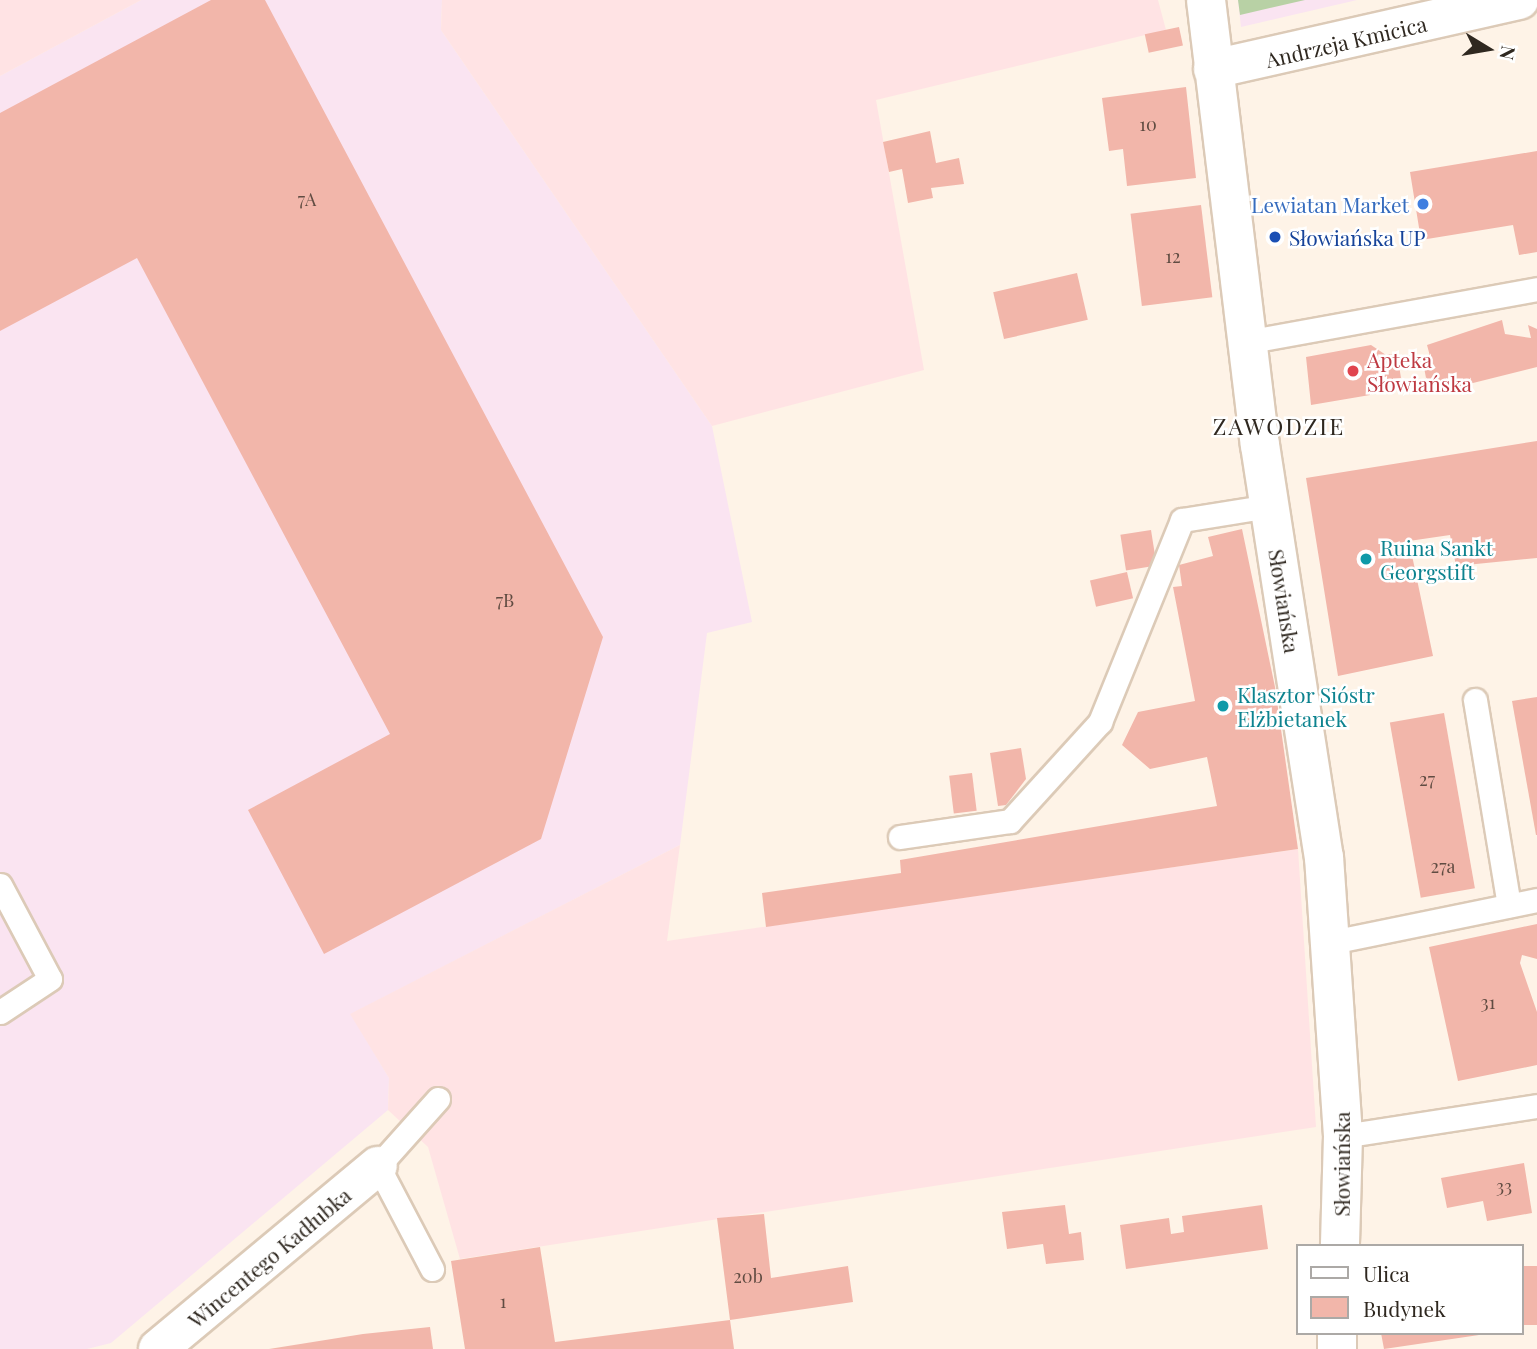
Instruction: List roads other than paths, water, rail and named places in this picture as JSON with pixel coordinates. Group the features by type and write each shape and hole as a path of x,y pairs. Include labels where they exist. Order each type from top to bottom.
{"street":[{"name":"Słowiańska","path":"1206,0 1246,342 1269,506 1312,770 1332,942 1343,1136 1340,1244"},
{"name":"Andrzeja Kmicica","path":"1213,69 1519,0"},
{"name":"Wincentego Kadłubka","path":"158,1349 378,1166"}],"lane":[{"path":"1246,342 1537,289"},
{"path":"900,837 1010,821 1100,722 1182,520 1269,506"},
{"path":"1475,700 1510,905"},
{"path":"0,885 50,979 0,1012"},
{"path":"1332,942 1537,900"},
{"path":"432,1269 378,1166 439,1099"},
{"path":"1343,1136 1537,1106"}],"place":[{"name":"Lewiatan Market","path":"1423,204"},
{"name":"Słowiańska UP","path":"1275,237"},
{"name":"Apteka Słowiańska","path":"1353,371"},
{"name":"Ruina Sankt Georgstift","path":"1366,559"},
{"name":"Klasztor Sióstr Elżbietanek","path":"1223,706"}],"district":[{"name":"ZAWODZIE","path":"1279,426"}]}
